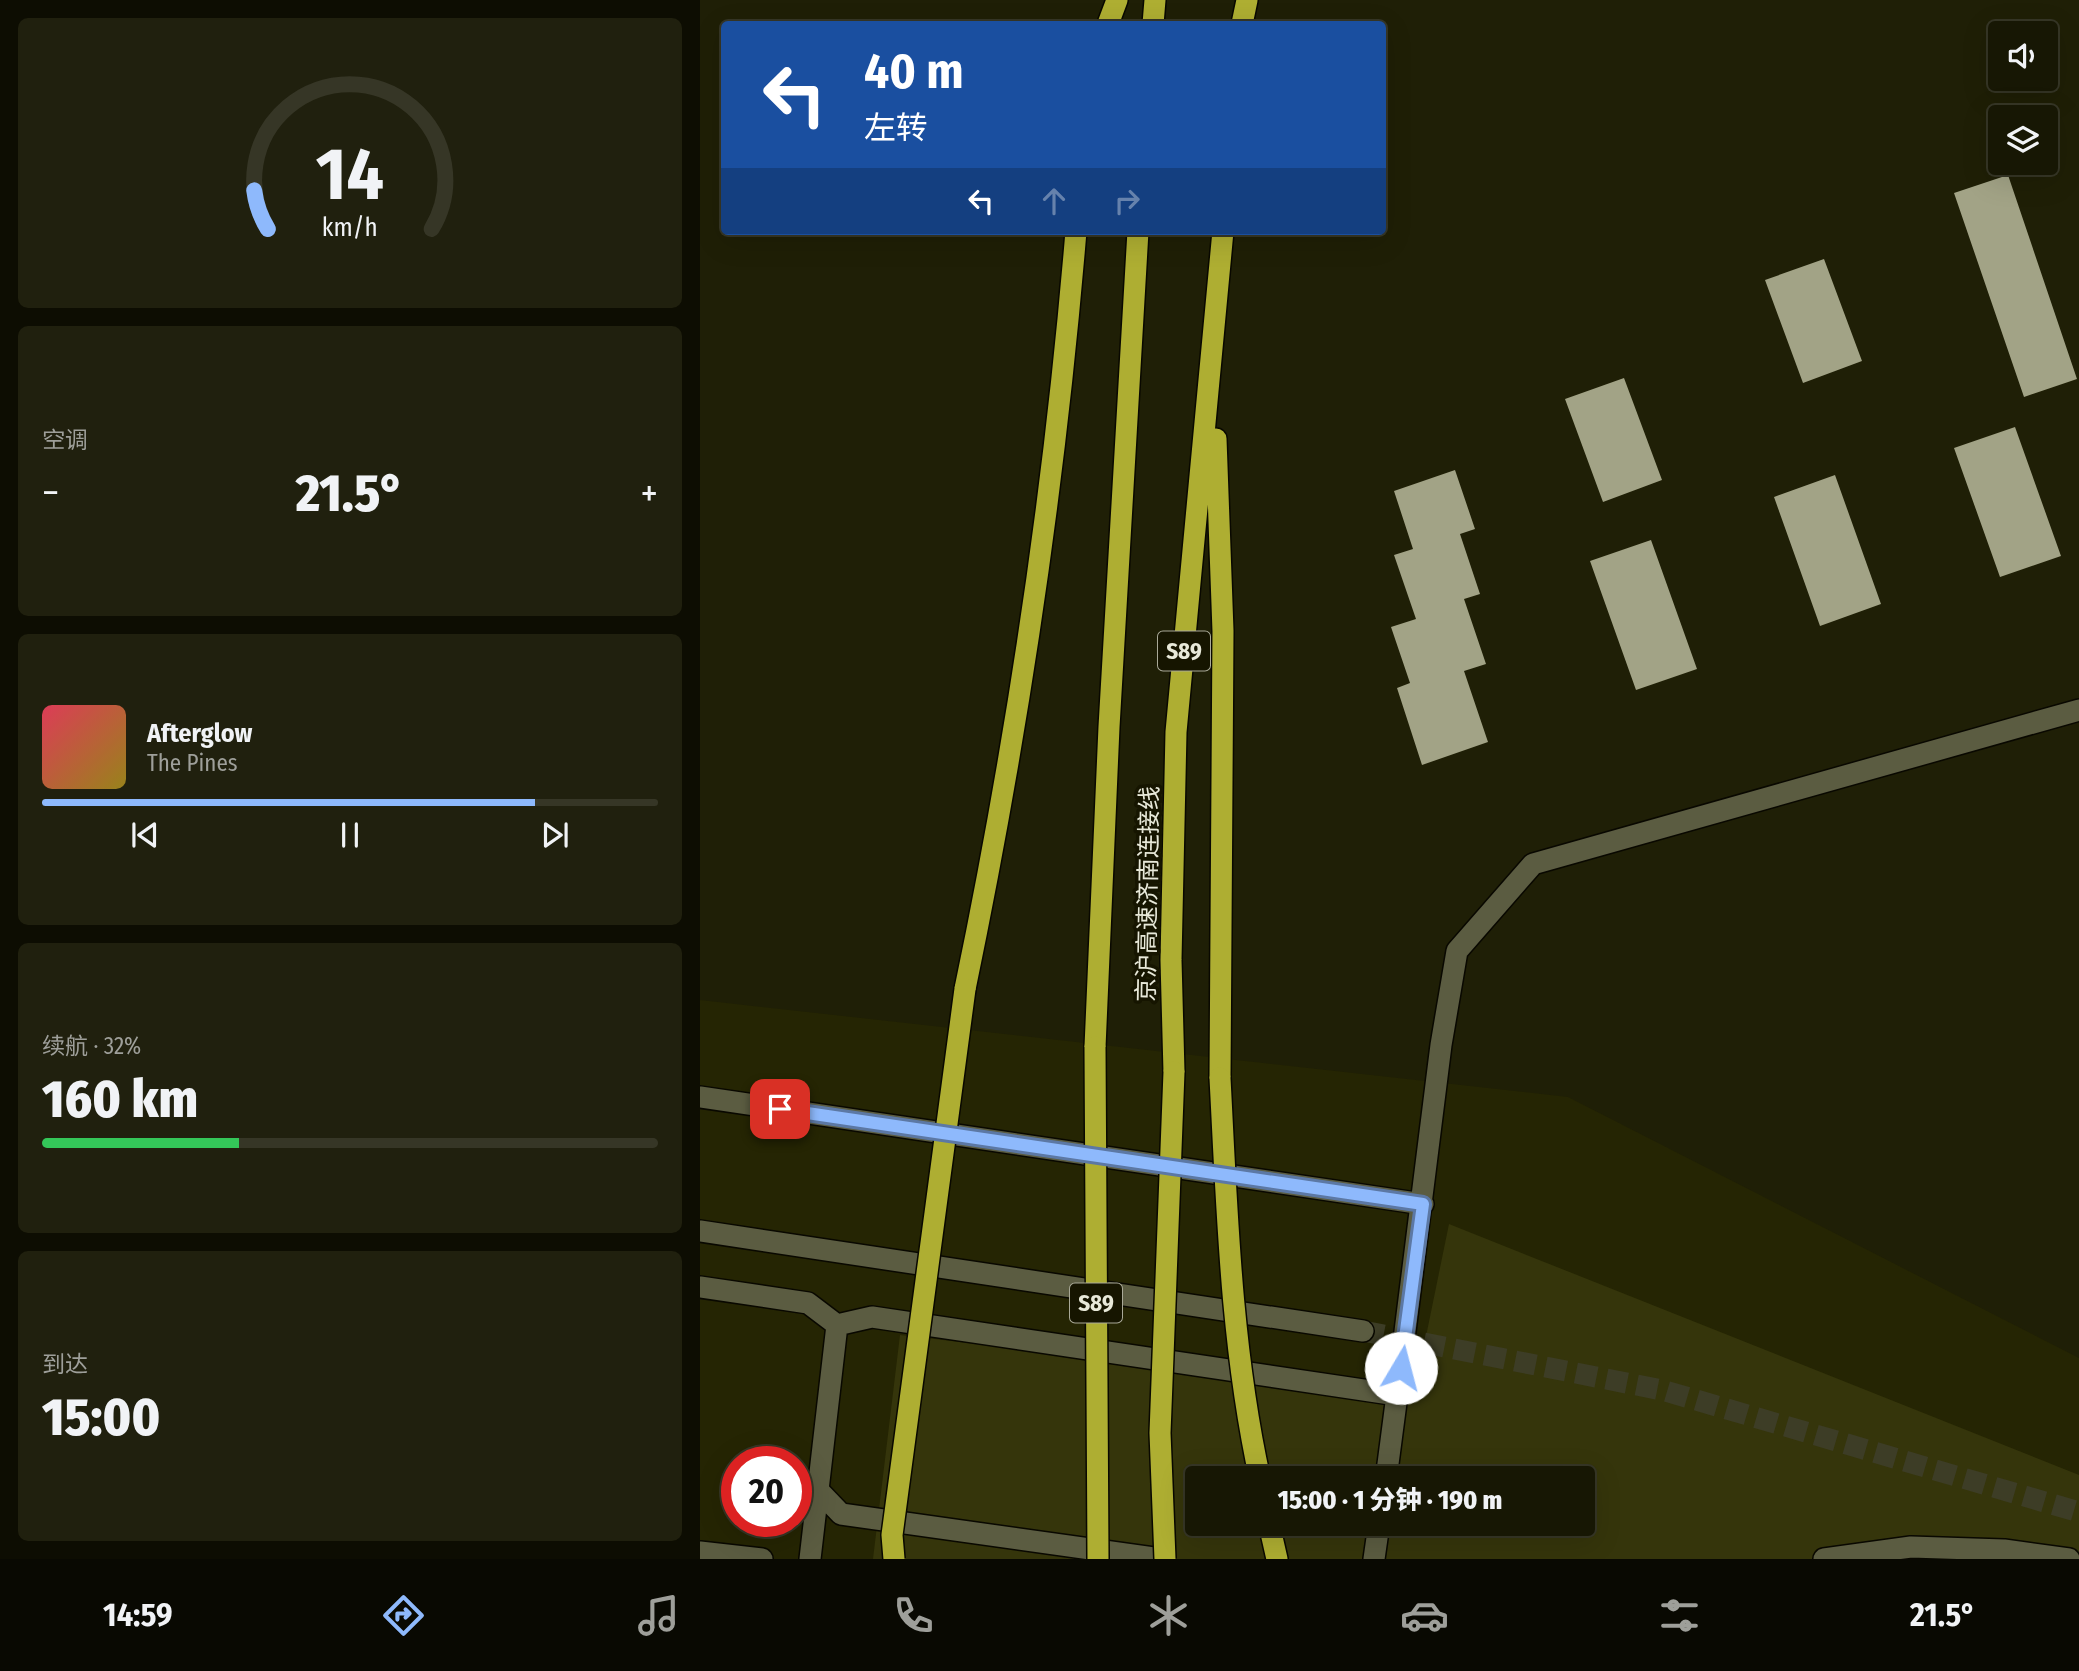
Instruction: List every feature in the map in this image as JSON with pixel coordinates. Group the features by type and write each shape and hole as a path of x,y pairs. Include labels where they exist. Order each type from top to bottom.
{"highway":[{"path":"1109,21 1117,0"},
{"path":"1153,21 1155,0"},
{"path":"1243,21 1247,0"},
{"path":"894,1559 892,1535 965,989 1002,813 1064,373 1076,235"},
{"name":"京沪高速济南连接线","path":"1098,1559 1095,1047 1108,727 1138,235"},
{"name":"京沪高速济南连接线","path":"1163,1559 1160,1433 1174,1072 1171,960 1176,732 1223,235"},
{"path":"1213,356 1223,631 1220,1077 1232,1282 1249,1429 1257,1466"},
{"path":"1272,1536 1277,1559"}],"lane":[{"path":"1388,1466 1423,1204 1441,1045 1457,951 1533,864 2079,710"},
{"path":"700,1097 1423,1204"},
{"path":"700,1231 1363,1331"},
{"path":"700,1287 808,1303 837,1325"},
{"path":"837,1325 872,1317 1397,1395"},
{"path":"810,1559 837,1325"},
{"path":"818,1490 841,1514 1163,1559"},
{"path":"1374,1559 1377,1536"},
{"path":"1824,1559 1911,1547 2004,1550 2068,1559"},
{"path":"700,1552 762,1559"}],"shaded area":[{"path":"700,1000 1568,1097 2079,1358 2079,1559 700,1559"},
{"path":"1449,1224 2079,1475 2079,1559 873,1559 900,1335 1414,1395"}],"building":[{"path":"2008,175 2077,379 2024,397 1954,193"},
{"path":"1824,259 1862,361 1803,383 1765,280"},
{"path":"1624,378 1662,480 1603,502 1565,399"},
{"path":"2015,427 2061,556 2000,577 1954,448"},
{"path":"1455,470 1475,529 1460,534 1480,594 1464,599 1486,664 1464,671 1488,742 1422,765 1397,688 1410,683 1391,627 1416,619 1394,555 1413,549 1394,491"},
{"path":"1835,475 1881,604 1820,626 1774,497"},
{"path":"1651,540 1697,669 1636,690 1590,561"}],"tunnel":[{"path":"1363,1331 1662,1390 2079,1512"}],"route":[{"path":"780,1109 1423,1204 1401,1368"}]}
